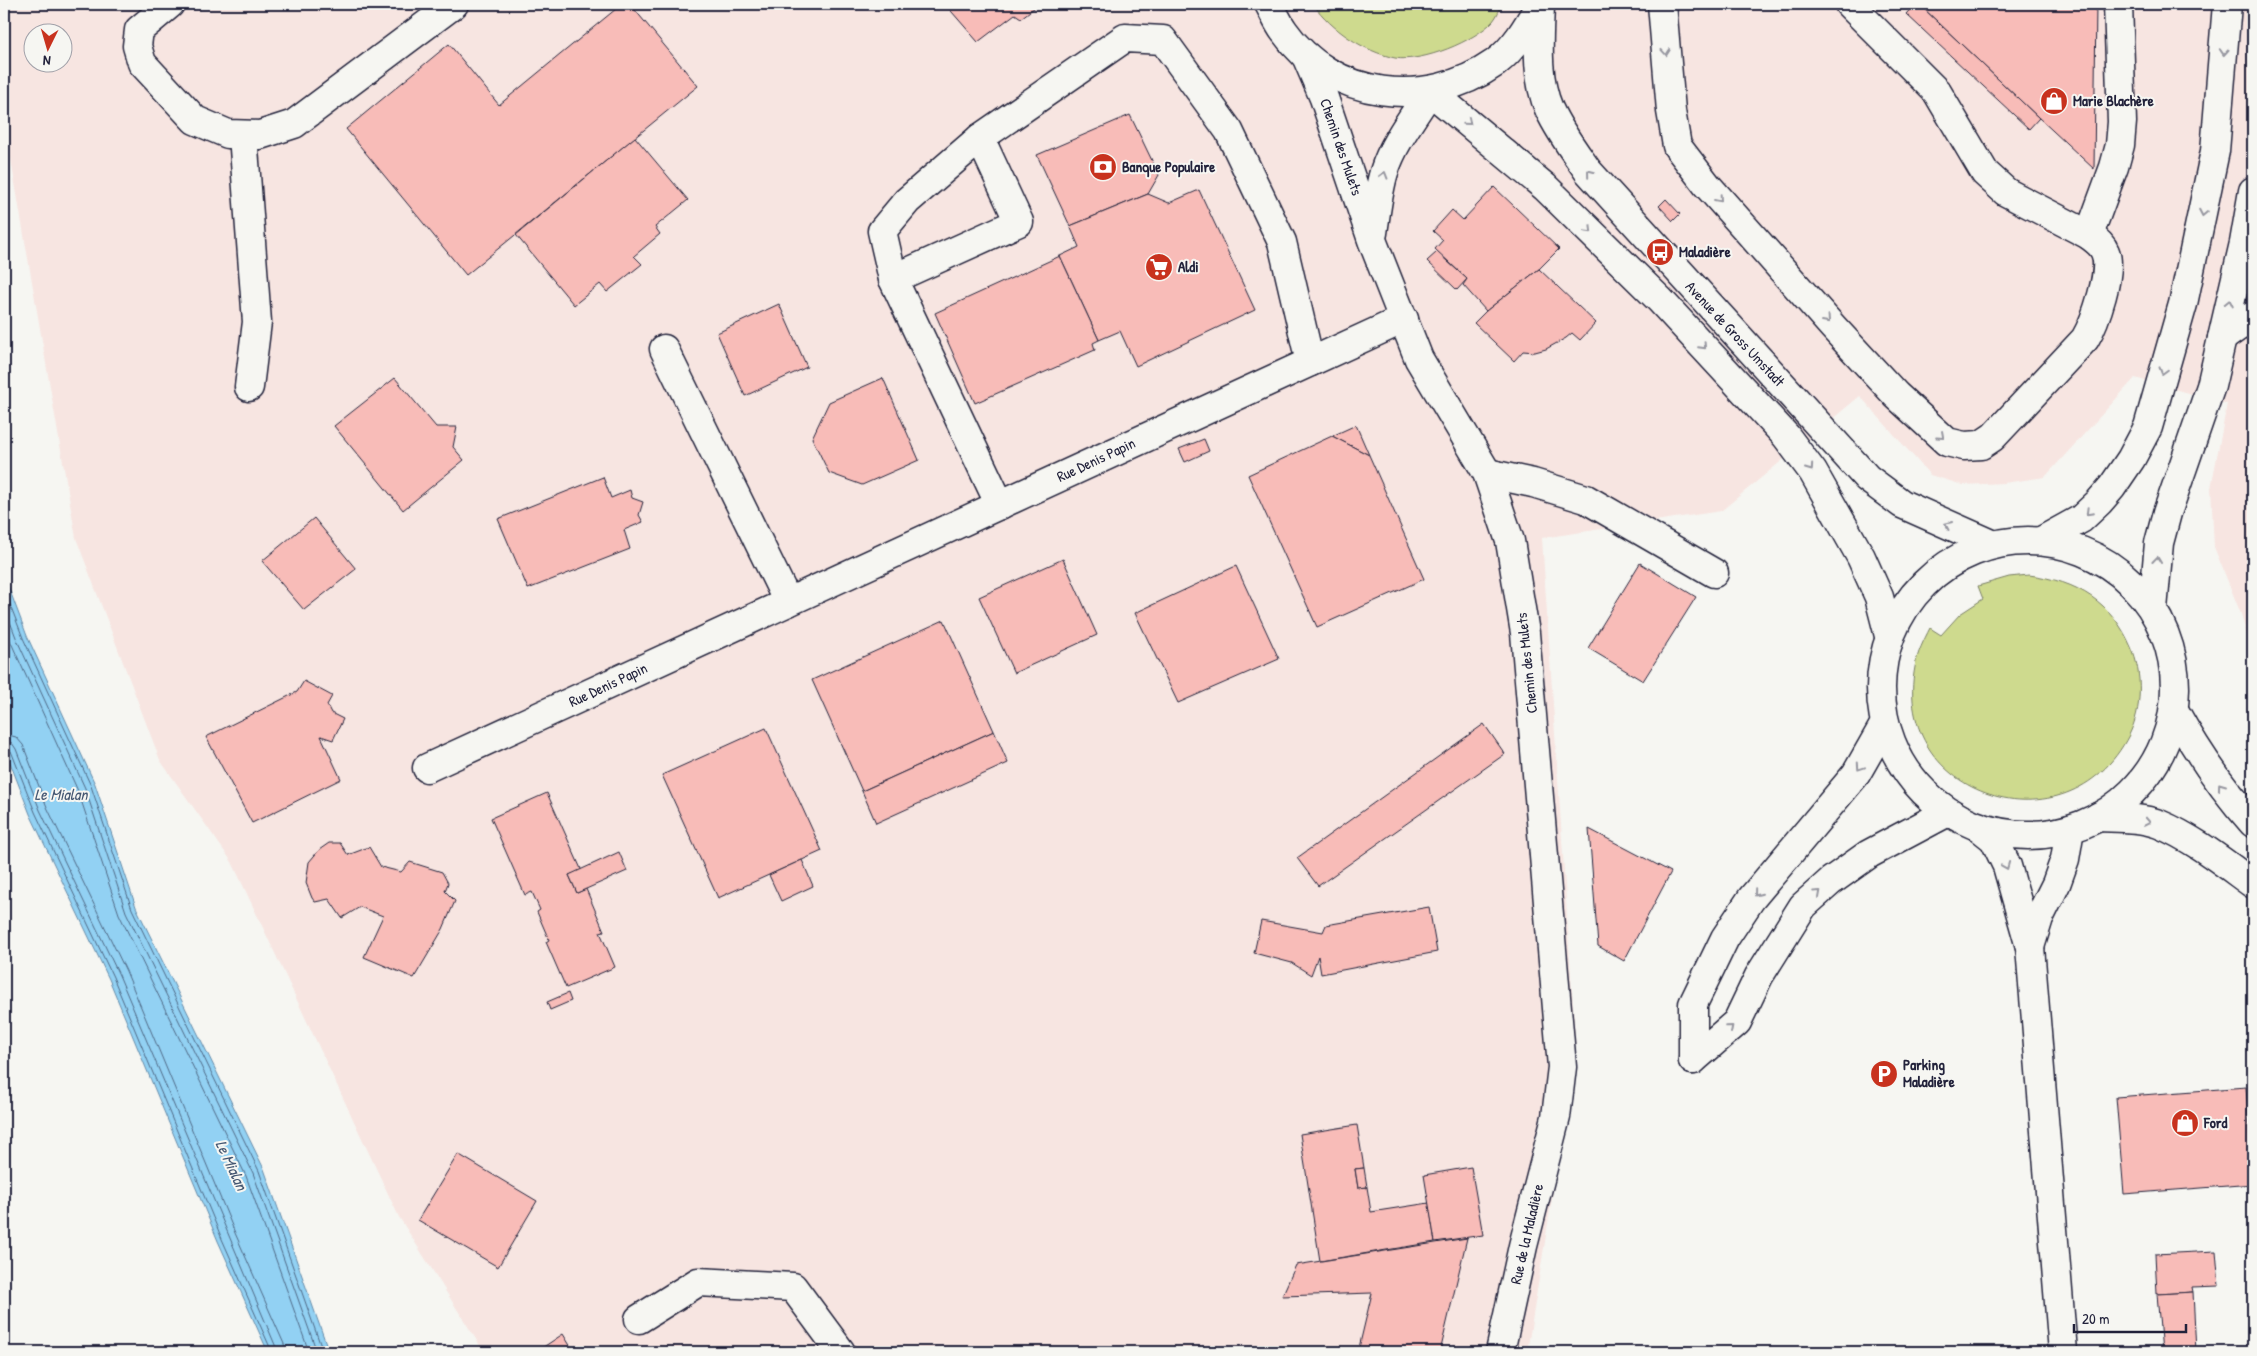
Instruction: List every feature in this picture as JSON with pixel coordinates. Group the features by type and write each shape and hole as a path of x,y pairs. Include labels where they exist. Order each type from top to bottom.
{"street":[{"path":"170,4 139,30 137,46 142,63 195,120 228,134 243,135 260,135 294,124 454,4"},
{"path":"1269,4 1284,31 1306,56 1343,80 1386,92 1430,91 1465,80 1496,62 1521,36 1540,4"},
{"name":"Avenue de Gross Umstadt","path":"1540,4 1538,54 1548,107 1562,134 1588,171 1867,478 1902,504 1992,544"},
{"path":"1662,4 1671,111 1677,146 1706,185 1896,395 1947,442 1964,446 1981,444 1993,437 2085,340 2092,328 2108,269 2106,253 2099,243 2089,235 2006,192 1984,173 1937,92 1849,4"},
{"path":"2089,235 2120,145 2122,122 2118,4"},
{"path":"2043,540 2081,519 2099,502 2112,487 2130,460 2148,427 2183,304 2213,161 2222,84 2227,4"},
{"path":"1000,505 893,280 882,231 907,201 980,138 1125,38 1163,40 1228,131 1282,242 1310,362"},
{"name":"Chemin des Mulets","path":"1306,56 1324,98 1372,240 1419,358 1487,473 1510,541 1525,633 1562,1067 1556,1117"},
{"path":"1430,91 1545,187 1660,300 1786,436 1813,472 1861,557 1879,597 1889,636"},
{"name":"Chemin des Mulets","path":"1372,240 1377,201 1385,170 1396,146 1430,91"},
{"path":"243,135 257,322 249,387"},
{"path":"893,280 1019,222 980,138"},
{"path":"2153,609 2161,535 2211,386 2244,243 2253,192"},
{"path":"2222,338 2253,316"},
{"name":"Rue Denis Papin","path":"427,768 1404,319"},
{"path":"664,349 788,602"},
{"path":"1487,473 1533,483 1586,499 1714,573"},
{"path":"2018,540 2043,540 2076,548 2106,562 2132,583 2153,609 2168,641 2176,675 2174,710 2165,743 2149,772 2126,798 2098,817 2070,829 2040,835 2009,834 1979,827 1948,812 1920,789 1898,759 1884,725 1880,680 1889,636 1905,604 1929,577 1958,557 1992,544 2018,540"},
{"path":"2174,710 2197,751 2225,791 2253,823"},
{"path":"1884,725 1856,774 1751,899 1725,938 1693,1004 1693,1060 1737,1022 1755,983 1803,906 1831,881 1869,854 1948,812"},
{"path":"2098,817 2131,818 2158,824 2184,837 2253,884"},
{"path":"1979,827 1994,840 2007,866 2030,948 2063,1352"},
{"path":"2030,948 2040,918 2065,859 2070,829"},
{"name":"Rue de la Maladière","path":"1500,1352 1523,1246 1556,1117"},
{"path":"639,1319 698,1282 793,1287 841,1352"}],"shaded area":[{"path":"4,4 2253,4 2253,657 2241,614 2214,547 2211,488 2227,404 2135,378 2045,477 2004,483 1963,485 1930,475 1860,396 1721,511 1542,538 1576,1051 1527,1352 484,1352 399,1217 232,862 160,760 76,538 4,119"}],"green space":[{"path":"1313,4 1502,4 1493,21 1474,36 1433,54 1406,59 1383,55 1360,45 1339,31"},
{"path":"2029,575 2063,582 2091,596 2114,618 2123,631 2135,657 2138,668 2139,703 2129,735 2101,772 2066,793 2028,800 1990,794 1956,777 1929,749 1915,712 1915,667 1919,652 1930,628 1941,635 1960,614 1983,599 1978,586 2009,577"}],"water":[{"name":"Le Mialan","path":"4,575 27,636 95,784 136,907 264,1169 329,1352 268,1352 218,1241 109,979 30,814 4,747"}],"building":[{"path":"622,4 630,4 698,86 466,275 346,129 449,44 499,105"},
{"path":"945,4 1039,4 1021,18 1015,14 978,42"},
{"path":"1915,4 1919,4 2039,118 2029,129 1906,14"},
{"path":"1919,4 2096,4 2094,169 2039,118"},
{"path":"1130,115 1159,175 1148,194 1070,226 1037,155"},
{"path":"635,137 688,200 655,227 660,234 634,256 642,264 607,292 600,284 574,305 516,235"},
{"path":"1494,187 1559,249 1539,269 1486,311 1463,285 1467,279 1435,249 1443,240 1433,231 1452,210 1463,220"},
{"path":"1199,190 1255,310 1136,366 1120,331 1099,340 1060,256 1079,247 1070,226 1148,194 1169,203"},
{"path":"1666,199 1680,214 1673,221 1659,206"},
{"path":"1437,252 1467,279 1457,290 1427,261"},
{"path":"1060,256 1099,340 1093,343 1095,350 975,403 935,313"},
{"path":"1539,269 1596,323 1580,340 1572,333 1546,349 1535,352 1523,351 1514,361 1474,323 1486,311"},
{"path":"779,304 807,367 745,396 717,333"},
{"path":"395,378 436,427 457,427 453,447 464,460 403,510 334,426"},
{"path":"883,378 919,460 862,485 829,473 812,438 829,402"},
{"path":"1356,425 1369,455 1332,436"},
{"path":"1332,436 1369,455 1424,579 1317,627 1248,475"},
{"path":"1204,439 1209,451 1185,462 1179,449"},
{"path":"603,477 611,498 630,490 632,498 643,502 639,515 643,522 624,530 630,549 528,589 498,519"},
{"path":"314,518 356,569 304,610 262,561"},
{"path":"1063,559 1097,635 1014,673 979,597"},
{"path":"1640,563 1696,597 1643,681 1588,648"},
{"path":"1236,566 1279,659 1178,703 1135,613"},
{"path":"944,620 994,731 862,791 812,680"},
{"path":"304,681 332,696 327,705 331,713 343,719 333,740 321,736 341,779 252,823 206,737 297,692"},
{"path":"1484,724 1505,754 1318,886 1297,858"},
{"path":"766,728 822,851 718,898 662,775"},
{"path":"994,731 1008,763 876,823 862,791"},
{"path":"547,793 581,869 581,871 569,875 577,893 586,889 604,931 600,932 615,967 566,988 546,942 549,940 537,912 540,910 532,892 525,895 491,818"},
{"path":"1589,829 1671,872 1624,961 1598,946"},
{"path":"329,843 340,843 348,855 369,847 381,867 401,872 410,862 442,872 448,883 445,891 455,901 443,929 414,978 364,957 383,916 360,907 342,918 329,899 315,902 312,898 306,883 309,862 319,850"},
{"path":"619,852 627,871 577,893 569,875"},
{"path":"802,860 813,886 781,901 769,875"},
{"path":"1429,907 1437,952 1321,974 1318,956 1311,975 1292,963 1254,953 1261,921 1323,932 1326,925"},
{"path":"568,993 571,1001 550,1010 547,1002"},
{"path":"2246,1087 2253,1184 2124,1194 2116,1097"},
{"path":"1357,1125 1364,1168 1355,1169 1358,1188 1367,1187 1371,1212 1429,1203 1435,1242 1320,1261 1300,1134"},
{"path":"458,1154 537,1201 498,1267 418,1220"},
{"path":"1471,1167 1483,1235 1435,1242 1424,1175"},
{"path":"1364,1168 1367,1187 1358,1188 1355,1169"},
{"path":"1467,1238 1440,1352 1358,1352 1372,1293 1282,1296 1296,1265"},
{"path":"2216,1251 2219,1286 2192,1287 2193,1292 2157,1294 2155,1254"},
{"path":"2193,1292 2196,1352 2162,1352 2157,1294"},
{"path":"563,1334 574,1352 536,1352"}],"place":[{"name":"Marie Blachère","path":"2054,101"},
{"name":"Banque Populaire","path":"1103,167"},
{"name":"Maladière","path":"1660,252"},
{"name":"Aldi","path":"1159,267"},
{"name":"Parking Maladière","path":"1884,1074"},
{"name":"Ford","path":"2185,1123"}]}
